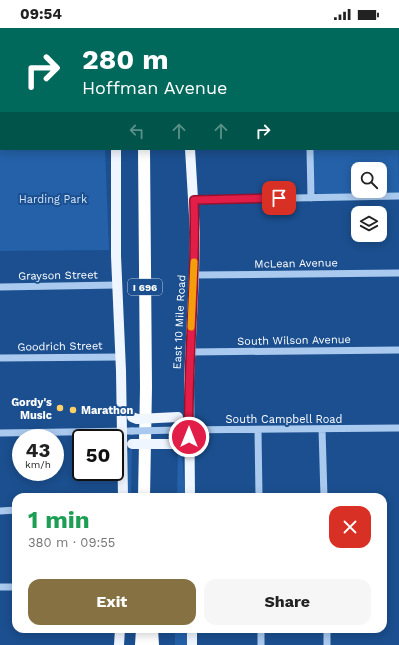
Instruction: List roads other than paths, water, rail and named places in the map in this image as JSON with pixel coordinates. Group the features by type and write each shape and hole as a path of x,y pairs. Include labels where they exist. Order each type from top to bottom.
{"highway":[{"name":"I 696","path":"144,150 146,387 144,493"},
{"path":"141,645 142,633"},
{"path":"152,633 153,645"}],"main road":[{"path":"116,150 117,286 122,429"},
{"name":"East 10 Mile Road","path":"189,493 184,430 188,407 194,275 194,200 190,150"},
{"path":"120,357 125,385 127,411 132,418 178,417 184,414 188,407"},
{"path":"124,449 132,444 178,444 182,447 184,453 189,493"},
{"path":"123,481 123,493"},
{"path":"119,645 120,633"},
{"path":"192,633 192,645"}],"street":[{"path":"310,150 310,198"},
{"path":"194,200 399,196"},
{"name":"McLean Avenue","path":"194,275 399,273"},
{"name":"Grayson Street","path":"0,287 117,286"},
{"name":"South Wilson Avenue","path":"190,352 399,350"},
{"name":"Goodrich Street","path":"0,358 120,357"},
{"name":"South Campbell Road","path":"124,431 399,428"},
{"path":"322,429 324,493"},
{"path":"258,430 259,493"},
{"name":"South Campbell Road","path":"0,433 72,432"},
{"path":"0,510 12,510"},
{"path":"0,587 12,587"},
{"path":"261,633 261,645"},
{"path":"327,633 327,645"}],"place":[{"name":"Gordy's Music","path":"60,408"},
{"name":"Marathon","path":"73,410"}],"park label":[{"name":"Harding Park","path":"53,199"}]}
